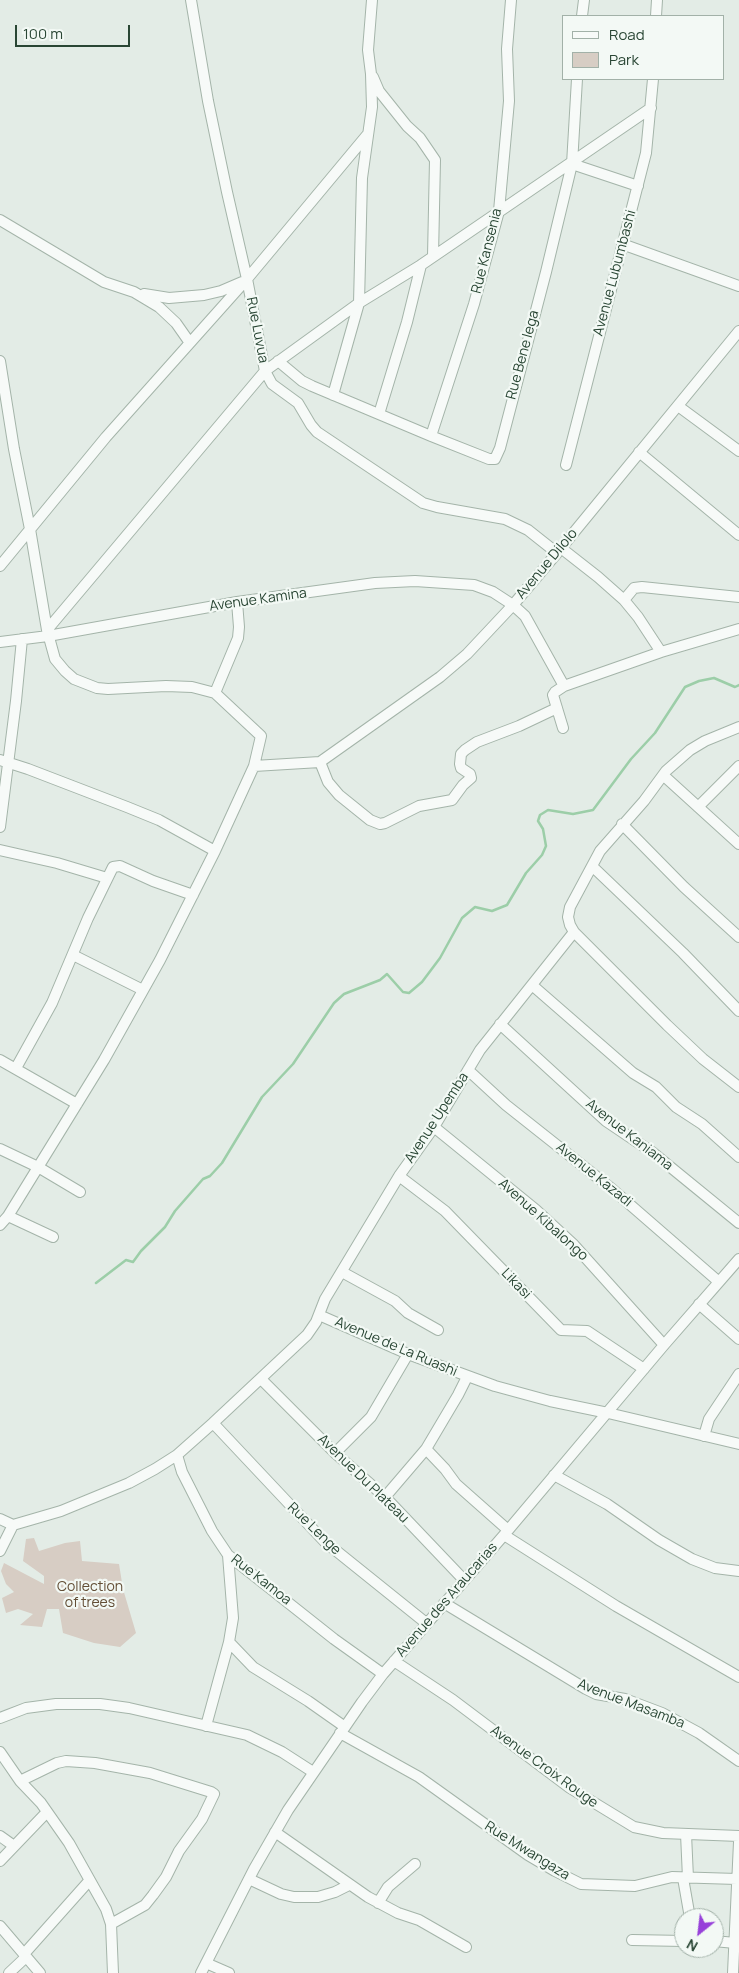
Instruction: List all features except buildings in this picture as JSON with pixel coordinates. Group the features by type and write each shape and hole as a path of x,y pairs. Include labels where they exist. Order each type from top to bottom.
{"street":[{"name":"Rue Luvua","path":"191,0 208,101 265,371 274,386 298,403 314,429 423,503 505,519 528,530 559,550 598,577 624,600 662,652"},
{"path":"333,395 360,304 364,154 372,107 368,50 372,0"},
{"name":"Rue Kansenia","path":"431,436 479,287 499,211 509,101 507,49 511,0"},
{"path":"582,15 584,0"},
{"path":"656,15 657,0"},
{"path":"371,74 379,91 435,160 433,256"},
{"name":"Rue Bene lega","path":"278,361 302,381 333,395 489,459 495,459 498,455 572,162 577,80"},
{"name":"Avenue Lubumbashi","path":"566,465 648,142 653,80"},
{"path":"47,633 265,371 360,304 421,265 651,108"},
{"path":"0,566 106,437 247,279 367,135"},
{"path":"572,162 638,186"},
{"path":"0,220 95,277 113,286 134,292 169,298 188,297 221,291 247,279"},
{"path":"622,244 739,286"},
{"path":"379,414 408,322 421,265"},
{"path":"134,292 165,312 176,323 190,343"},
{"name":"Avenue Dilolo","path":"320,762 453,668 513,605 739,331"},
{"path":"0,361 47,633 55,659 74,679 85,684 108,689 166,686 192,687 216,693 261,736 254,766 194,895 143,990 77,1104 8,1216 0,1225"},
{"path":"678,406 737,446"},
{"path":"639,452 739,535"},
{"name":"Avenue Kamina","path":"0,642 237,602 375,583 416,581 483,587 513,605 533,627 564,686"},
{"path":"624,600 634,588 642,587 739,597"},
{"path":"216,693 238,638 237,602"},
{"path":"563,728 553,694 564,686 662,652 739,630"},
{"path":"0,827 4,761 22,639"},
{"path":"254,766 320,762 328,782 339,795 370,820 380,824 419,806 452,800 471,778 470,774 461,768 460,764 461,754 465,750 477,742 519,726 557,708"},
{"path":"739,726 690,750 663,775 644,801 600,851 570,907 568,920 574,932 703,1059 739,1087"},
{"path":"4,761 134,810 176,829 215,851"},
{"path":"698,807 739,766"},
{"path":"663,775 739,844"},
{"path":"622,824 684,887 739,937"},
{"path":"0,850 57,863 107,878"},
{"path":"16,1068 52,1003 107,878 114,867 118,865 153,881 194,895"},
{"path":"593,867 683,953 739,1011"},
{"name":"Avenue Upemba","path":"320,1315 325,1299 399,1176 434,1126 468,1070 500,1024 574,932"},
{"path":"73,955 143,990"},
{"path":"532,985 618,1061 661,1091 676,1108 702,1124 739,1157"},
{"name":"Avenue Kaniama","path":"500,1024 606,1121 652,1152 739,1223"},
{"path":"0,1060 77,1104"},
{"name":"Avenue Kazadi","path":"468,1070 506,1105 612,1189 719,1282"},
{"name":"Avenue Kibalongo","path":"434,1126 569,1240 664,1345"},
{"path":"0,1149 80,1192"},
{"name":"Likasi","path":"399,1176 445,1211 561,1330 587,1331 644,1369"},
{"path":"8,1216 53,1237"},
{"name":"Avenue des Araucarias","path":"201,1973 249,1879 276,1832 313,1772 383,1674 739,1259"},
{"path":"342,1272 395,1301 408,1312 438,1330"},
{"path":"699,1304 739,1339"},
{"name":"Avenue de La Ruashi","path":"13,1524 61,1511 129,1483 177,1454 261,1379 313,1328 320,1315 408,1354 467,1376 550,1401 739,1444"},
{"path":"335,1453 371,1417 408,1354"},
{"path":"704,1436 709,1419 739,1374"},
{"path":"385,1497 426,1449 467,1376"},
{"name":"Avenue Du Plateau","path":"261,1379 335,1453 385,1497 464,1580"},
{"name":"Rue Lenge","path":"213,1423 324,1541 426,1623"},
{"path":"426,1449 445,1468 456,1484 506,1532 616,1606 739,1677"},
{"name":"Rue Kamoa","path":"177,1454 182,1472 212,1531 228,1555 334,1639 383,1674"},
{"path":"554,1475 607,1504 659,1540 692,1559 715,1568 739,1572"},
{"path":"0,1519 13,1524 0,1551"},
{"path":"206,1726 229,1642 233,1610 228,1555"},
{"name":"Avenue Masamba","path":"444,1602 586,1689 596,1694 625,1699 662,1713 704,1736 739,1761"},
{"name":"Rue Mwangaza","path":"229,1642 253,1667 308,1701 343,1730 419,1778 542,1864 581,1884 635,1886 672,1877 737,1878"},
{"name":"Avenue Croix Rouge","path":"394,1661 453,1700 570,1788 623,1821 646,1830 739,1836"},
{"path":"0,1718 26,1708 100,1704 158,1713 247,1735 273,1747 313,1772"},
{"path":"0,1752 20,1781 47,1812 68,1843 106,1909 111,1924 113,1973"},
{"path":"20,1781 57,1763 66,1761 95,1762 150,1773 214,1794 202,1819 179,1851 166,1877 154,1895 144,1905 111,1924"},
{"path":"0,1861 47,1812"},
{"path":"276,1832 349,1886 378,1903 419,1920 466,1947"},
{"path":"686,1834 685,1878 689,1908"},
{"path":"0,1836 14,1846"},
{"path":"734,1973 739,1842"},
{"path":"378,1903 388,1887 415,1864"},
{"path":"249,1879 281,1894 294,1897 318,1897 349,1886"},
{"path":"9,1973 89,1882"},
{"path":"0,1926 40,1973"},
{"path":"632,1940 674,1941"},
{"path":"724,1942 735,1943"},
{"path":"206,1962 229,1973"}],"green space":[{"name":"Collection of trees","path":"34,1538 39,1551 65,1543 80,1541 82,1561 119,1564 123,1589 136,1633 120,1647 94,1643 63,1633 59,1609 47,1609 42,1627 20,1625 33,1614 18,1609 6,1613 2,1598 14,1592 6,1584 1,1571 4,1563 44,1584 44,1576 23,1561 26,1539"}],"waterway":[{"path":"96,1283 126,1260 133,1262 141,1251 165,1227 175,1211 203,1179 210,1176 222,1163 262,1097 293,1064 334,1003 344,994 380,980 387,974 403,992 409,993 422,982 440,958 462,918 475,907 492,911 507,905 526,873 542,855 546,846 543,829 538,821 540,815 548,810 573,814 593,810 631,759 655,733 685,687 699,681 714,678 735,687 739,685"}]}
